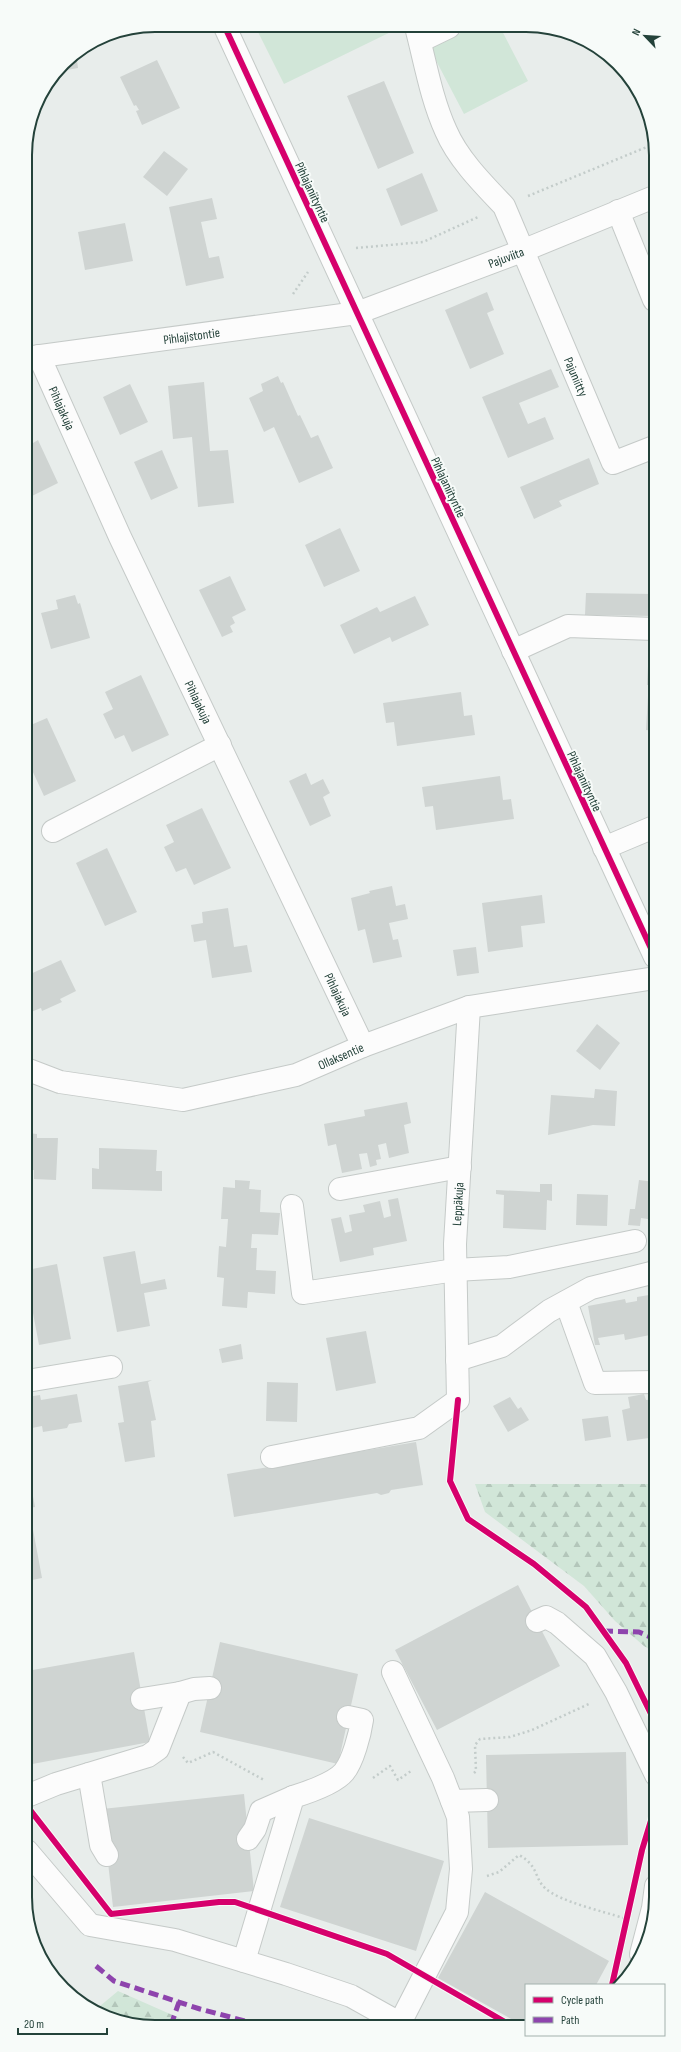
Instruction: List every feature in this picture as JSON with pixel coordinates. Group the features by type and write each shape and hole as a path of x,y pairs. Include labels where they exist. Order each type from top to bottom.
{"street":[{"name":"Pihlajaniityntie","path":"227,32 649,944"},
{"path":"418,34 431,86 446,131 474,174 504,206 522,251"},
{"name":"Pajuviita","path":"357,313 522,251 649,199"},
{"path":"618,211 649,288"},
{"name":"Pajuniitty","path":"522,251 613,463 649,449"},
{"name":"Pihlajistontie","path":"32,357 357,313"},
{"name":"Pihlajakuja","path":"32,357 220,745 363,1046"},
{"path":"513,651 568,626 649,629"},
{"path":"53,831 220,745"},
{"path":"604,848 649,829"},
{"name":"Ollaksentie","path":"32,1071 60,1082 183,1100 296,1075 363,1046 469,1007 649,979"},
{"name":"Leppäkuja","path":"272,1457 419,1428 458,1400 455,1270 469,1007"},
{"path":"340,1189 460,1167"},
{"path":"292,1206 303,1293 455,1270 509,1267 635,1241"},
{"path":"457,1360 502,1346 549,1312 591,1288 649,1274"},
{"path":"566,1302 595,1383 649,1382"},
{"path":"32,1380 111,1367"},
{"path":"537,1621 546,1617 557,1623 595,1656 616,1692 649,1760"},
{"path":"393,1672 437,1765 458,1817 461,1869 457,1912 403,2020"},
{"path":"142,1699 180,1693 194,1689 210,1688"},
{"path":"32,1794 56,1784 148,1756 158,1749 180,1693"},
{"path":"248,1839 255,1829 261,1812 294,1797 317,1789 343,1773 358,1739 362,1720 348,1717"},
{"path":"89,1774 101,1845 107,1855"},
{"path":"244,1962 294,1797"},
{"path":"452,1801 487,1800"},
{"path":"32,1857 90,1925 174,1940 351,1996 394,2020"}],"path":[{"path":"372,1779 390,1766 398,1780 421,1765 448,1763 456,1766 464,1773 473,1775 476,1771 475,1745 480,1739 510,1737 532,1730 616,1692"},
{"path":"184,1751 182,1758 188,1763 213,1752 294,1797"},
{"path":"483,1873 488,1876 493,1875 519,1855 534,1867 544,1888 563,1898 628,1919"},
{"path":"626,1926 630,1912"}],"green space":[{"path":"258,32 391,32 284,84"},
{"path":"462,32 503,32 528,81 464,114 430,49"},
{"path":"475,1484 649,1484 649,1649 615,1621 584,1586 485,1512"},
{"path":"118,1991 184,2020 131,2018 100,2006"}],"building":[{"path":"157,60 180,108 142,125 136,111 139,110 136,105 134,106 120,77"},
{"path":"77,61 78,68 67,70"},
{"path":"384,81 414,153 378,169 347,96"},
{"path":"164,151 188,169 167,196 143,177"},
{"path":"422,173 438,211 401,226 386,189"},
{"path":"212,198 217,219 201,222 209,258 219,256 224,278 186,286 169,207"},
{"path":"125,223 133,261 85,270 78,232"},
{"path":"487,292 494,310 487,313 504,354 470,369 445,310"},
{"path":"551,369 559,387 519,403 528,424 545,417 554,439 508,458 482,397"},
{"path":"278,376 281,383 283,382 298,416 300,415 311,438 318,435 333,468 299,483 274,427 264,432 249,398 263,391 261,384"},
{"path":"204,382 210,451 228,450 234,503 198,507 192,437 173,439 168,386"},
{"path":"130,384 148,422 120,435 103,397"},
{"path":"38,440 58,483 32,496 32,441 33,443"},
{"path":"162,450 178,488 151,500 134,462"},
{"path":"589,458 599,484 559,501 562,506 534,519 520,487"},
{"path":"340,528 360,571 324,587 305,545"},
{"path":"230,576 246,610 232,617 235,623 230,626 233,632 222,637 199,590"},
{"path":"586,593 649,594 649,616 585,615"},
{"path":"75,595 78,604 80,603 90,638 51,649 41,613 58,609 56,600"},
{"path":"415,596 429,625 392,642 390,637 354,654 340,625 377,607 380,612"},
{"path":"649,647 649,685 647,685"},
{"path":"141,675 169,735 132,752 124,735 115,739 103,714 113,709 105,692"},
{"path":"461,692 464,716 472,715 475,735 397,746 394,722 386,723 383,703"},
{"path":"648,696 649,696 649,730 646,730"},
{"path":"47,718 76,781 44,796 32,770 32,724"},
{"path":"306,773 311,785 323,779 330,793 323,797 331,816 310,826 289,781"},
{"path":"500,776 503,800 511,799 514,819 436,830 433,806 425,807 422,787"},
{"path":"202,808 231,868 194,885 186,868 176,872 164,847 174,842 166,825"},
{"path":"107,848 137,912 105,926 76,863"},
{"path":"392,886 396,906 405,904 408,919 389,923 393,940 398,939 402,957 373,963 365,929 358,931 351,898 370,893 369,891"},
{"path":"542,895 545,923 521,926 523,947 488,952 482,903"},
{"path":"228,908 234,947 247,945 252,972 212,978 206,940 194,942 191,925 203,923 202,912"},
{"path":"476,947 479,973 457,976 453,950"},
{"path":"61,960 76,991 60,999 62,1002 42,1011 41,1008 32,1012 32,973"},
{"path":"597,1024 620,1043 600,1070 576,1051"},
{"path":"595,1089 617,1091 615,1126 593,1125 548,1135 551,1095 594,1098"},
{"path":"407,1102 411,1123 404,1125 409,1153 389,1158 386,1143 378,1145 381,1159 376,1160 377,1165 370,1167 367,1153 359,1154 362,1169 342,1173 336,1144 328,1146 324,1124 365,1116 364,1110"},
{"path":"32,1134 37,1134 37,1138 58,1138 56,1180 34,1179 34,1170 32,1170"},
{"path":"99,1148 157,1150 156,1171 162,1171 162,1191 92,1189 92,1168 99,1169"},
{"path":"235,1180 250,1181 249,1189 261,1190 260,1212 280,1213 278,1235 252,1234 251,1248 257,1248 256,1270 276,1271 275,1294 248,1292 247,1308 222,1306 224,1278 217,1277 219,1246 226,1247 228,1219 221,1219 223,1187 235,1188"},
{"path":"639,1180 649,1181 649,1219 641,1218 640,1226 628,1225 630,1209 635,1209"},
{"path":"540,1184 552,1184 552,1201 547,1200 546,1230 503,1228 504,1195 496,1194 496,1190 540,1192"},
{"path":"577,1194 608,1195 607,1226 576,1225"},
{"path":"398,1198 407,1241 373,1248 374,1255 340,1262 331,1219 341,1217 345,1233 352,1231 349,1215 365,1212 363,1205 380,1201 384,1218 391,1216 388,1200"},
{"path":"135,1251 141,1284 165,1279 167,1289 144,1293 150,1326 117,1332 103,1257"},
{"path":"57,1264 71,1339 39,1345 32,1313 32,1269"},
{"path":"649,1295 649,1335 625,1340 624,1334 598,1338 600,1345 595,1345 588,1306 625,1299 626,1303 637,1301 637,1297"},
{"path":"366,1331 376,1383 336,1391 326,1338"},
{"path":"241,1344 243,1359 222,1363 219,1349"},
{"path":"152,1380 148,1382 156,1420 151,1421 155,1457 125,1462 118,1423 124,1422 118,1386"},
{"path":"267,1382 298,1383 297,1422 266,1421"},
{"path":"77,1394 82,1422 69,1424 67,1428 43,1432 42,1426 32,1428 32,1396 40,1395 41,1400"},
{"path":"644,1394 646,1400 649,1400 649,1438 627,1441 622,1410 630,1408 628,1397"},
{"path":"510,1397 518,1409 521,1407 529,1420 508,1432 493,1406"},
{"path":"608,1416 611,1437 585,1441 582,1419"},
{"path":"416,1442 423,1485 391,1490 389,1493 381,1495 377,1493 234,1517 227,1474"},
{"path":"32,1491 35,1507 32,1508"},
{"path":"32,1524 42,1578 32,1580"},
{"path":"518,1585 560,1666 437,1730 395,1650"},
{"path":"220,1642 358,1674 338,1764 200,1732"},
{"path":"134,1652 150,1742 32,1764 32,1670"},
{"path":"626,1752 628,1845 488,1848 486,1755"},
{"path":"244,1794 254,1891 113,1907 102,1809"},
{"path":"309,1818 444,1861 416,1951 280,1907"},
{"path":"485,1892 609,1961 597,1984 525,1984 525,2020 513,2020 438,1978"}],"marked path":[{"path":"603,1631 639,1632 649,1636"},
{"path":"96,1966 114,1981 200,2009 241,2020"},
{"path":"173,2020 179,2002"}],"cycle path":[{"path":"227,32 649,944"},
{"path":"458,1400 450,1481 468,1519 534,1564 586,1607 626,1663 649,1710"},
{"path":"32,1812 111,1914 219,1902 235,1902 387,1954 501,2020"},
{"path":"612,1984 642,1850 649,1827"}]}
